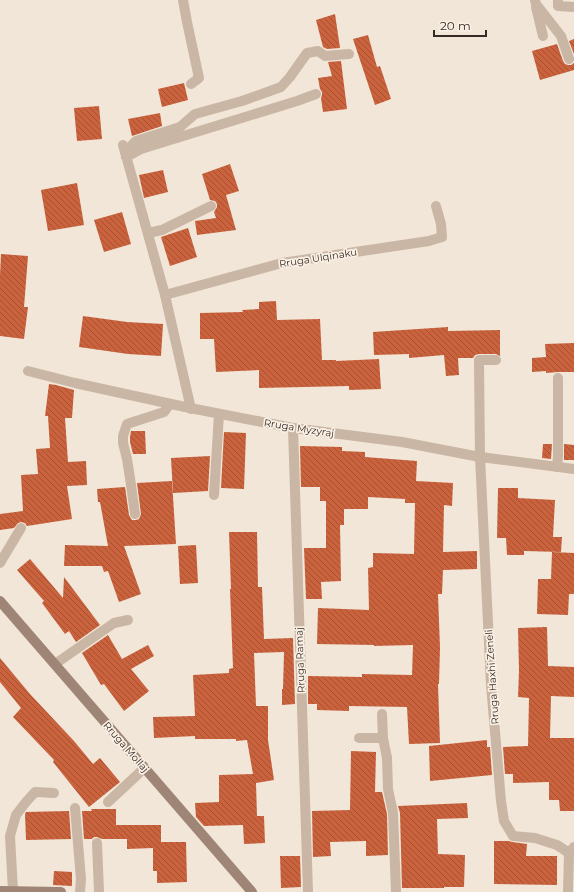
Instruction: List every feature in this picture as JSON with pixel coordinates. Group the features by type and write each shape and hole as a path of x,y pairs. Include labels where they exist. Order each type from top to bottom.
{"street":[{"path":"183,0 199,78 191,84"},
{"path":"558,0 558,6 574,7"},
{"path":"536,2 543,36"},
{"path":"536,2 561,36 569,59"},
{"path":"124,151 136,141 180,127 195,114 242,101 281,87 307,53 318,51 325,56 349,54"},
{"path":"124,151 141,149 316,94"},
{"path":"124,151 165,295 191,409"},
{"path":"148,234 162,230 211,206"},
{"name":"Rruga Ulqinaku","path":"165,295 282,263 429,241 442,237 441,224 436,206"},
{"path":"480,457 479,360 496,360"},
{"name":"Rruga Myzyraj","path":"28,371 191,409 293,428 402,442 480,457 574,469"},
{"path":"557,467 558,378"},
{"path":"135,514 130,478 122,443 123,436 127,424 164,412 170,404"},
{"path":"214,495 219,414"},
{"name":"Rruga Ramaj","path":"293,428 308,892"},
{"name":"Rruga Haxhi Zeneli","path":"480,457 491,685 500,800 504,821 513,836 535,838 572,850"},
{"path":"0,563 21,528"},
{"name":"Rruga Mollaj","path":"0,601 252,892"},
{"path":"55,664 114,623 128,620"},
{"path":"382,714 383,738 387,758 388,789 393,813 396,892"},
{"path":"359,738 383,738"},
{"path":"108,802 144,768"},
{"path":"13,891 10,836 16,815 35,792 54,794"},
{"path":"75,808 80,892"},
{"path":"97,843 99,892"},
{"path":"568,892 572,850"},
{"path":"0,891 61,892"}],"building":[{"path":"335,14 340,48 327,49 323,47 316,20"},
{"path":"368,35 377,67 380,66 391,99 375,105 353,39"},
{"path":"574,39 574,54 569,41"},
{"path":"557,44 563,61 568,65 574,63 574,70 540,80 532,51"},
{"path":"341,61 347,109 323,112 321,98 322,92 318,78 332,76 328,62"},
{"path":"184,83 188,100 162,107 158,89"},
{"path":"99,106 102,139 77,141 74,108"},
{"path":"160,113 162,126 132,136 128,119"},
{"path":"230,164 239,191 226,195 236,230 197,235 195,221 216,218 214,212 217,207 215,201 210,200 202,174"},
{"path":"163,170 168,192 144,198 139,175"},
{"path":"77,183 84,225 48,231 41,190"},
{"path":"122,212 131,244 104,252 94,220"},
{"path":"188,228 197,257 170,266 161,237"},
{"path":"1,254 28,256 24,307 28,307 24,339 0,336"},
{"path":"276,301 277,320 320,319 322,360 336,361 379,359 381,389 349,390 349,386 259,388 259,370 216,372 214,339 200,339 200,313 243,312 242,310 259,309 259,302"},
{"path":"83,316 127,322 163,324 161,356 128,354 79,347"},
{"path":"448,327 448,331 500,330 500,356 496,354 479,354 475,355 473,358 458,358 459,375 446,376 444,355 409,358 409,354 374,355 373,332"},
{"path":"574,343 574,372 532,372 532,358 546,357 545,344"},
{"path":"49,384 74,390 72,418 65,418 68,462 86,461 87,485 67,486 72,519 27,526 25,523 21,522 14,528 0,530 0,514 23,511 21,475 38,474 36,449 50,448 48,416 45,416"},
{"path":"131,431 145,431 146,454 133,454 130,442"},
{"path":"224,432 246,433 244,489 221,488"},
{"path":"543,444 552,444 551,459 542,458"},
{"path":"564,444 574,445 574,460 564,460"},
{"path":"300,446 342,447 342,451 365,452 365,457 417,461 416,481 453,483 452,506 444,505 443,552 477,551 477,569 443,570 442,594 438,594 440,648 438,684 440,743 409,744 407,707 349,706 349,711 317,710 317,704 308,704 308,676 362,677 362,674 412,675 413,645 374,646 317,644 318,608 369,610 368,568 373,567 373,553 414,554 415,503 405,503 405,499 368,497 368,509 344,509 344,525 340,525 341,581 321,582 322,599 306,599 304,548 326,548 326,501 320,501 320,487 301,487"},
{"path":"210,456 208,491 173,493 171,458"},
{"path":"172,481 176,544 124,546 141,594 119,602 108,571 104,572 102,566 64,566 65,545 108,546 100,502 98,502 97,489 125,487 129,515 132,520 136,520 139,519 141,514 137,483"},
{"path":"498,488 518,488 518,498 555,500 553,537 562,537 561,552 524,551 524,555 507,555 506,538 497,538"},
{"path":"229,532 257,532 258,587 262,587 264,639 293,638 295,704 282,705 284,652 254,653 256,706 268,706 268,740 274,780 256,783 257,816 264,816 265,843 244,844 243,825 204,826 196,817 195,803 219,802 219,775 253,774 247,740 236,741 236,739 195,739 195,736 154,738 153,717 195,716 193,675 229,673 229,669 233,668"},
{"path":"196,545 198,583 180,584 178,546"},
{"path":"552,552 574,553 574,594 569,594 568,615 537,614 538,579 551,579"},
{"path":"30,559 63,598 64,577 100,625 76,642 69,631 65,634 42,603 44,601 17,570"},
{"path":"547,627 548,666 574,667 574,697 551,696 550,738 574,738 574,811 560,811 559,800 549,800 549,782 513,783 513,774 505,774 503,747 528,746 529,698 518,697 518,628"},
{"path":"108,635 122,659 148,645 154,656 131,669 149,691 124,711 104,684 101,685 82,653"},
{"path":"0,658 93,764 100,758 120,782 89,807 53,762 54,760 13,717 21,708 0,682"},
{"path":"487,740 487,747 490,747 492,775 430,781 429,746"},
{"path":"351,751 376,752 375,792 382,792 387,814 388,855 366,856 366,841 330,842 331,856 313,857 312,811 350,810"},
{"path":"467,803 468,818 437,819 438,854 465,855 464,887 402,888 400,813 398,806"},
{"path":"91,809 116,809 116,825 161,825 161,842 186,842 187,882 157,883 157,871 153,871 153,848 127,849 127,839 102,839 94,837 92,839 84,839 82,811 92,811"},
{"path":"69,811 71,839 26,840 26,812"},
{"path":"494,841 509,841 527,844 526,856 557,856 557,885 494,884"},
{"path":"280,856 300,856 301,887 281,888"},
{"path":"54,871 72,872 72,886 53,885"}]}
